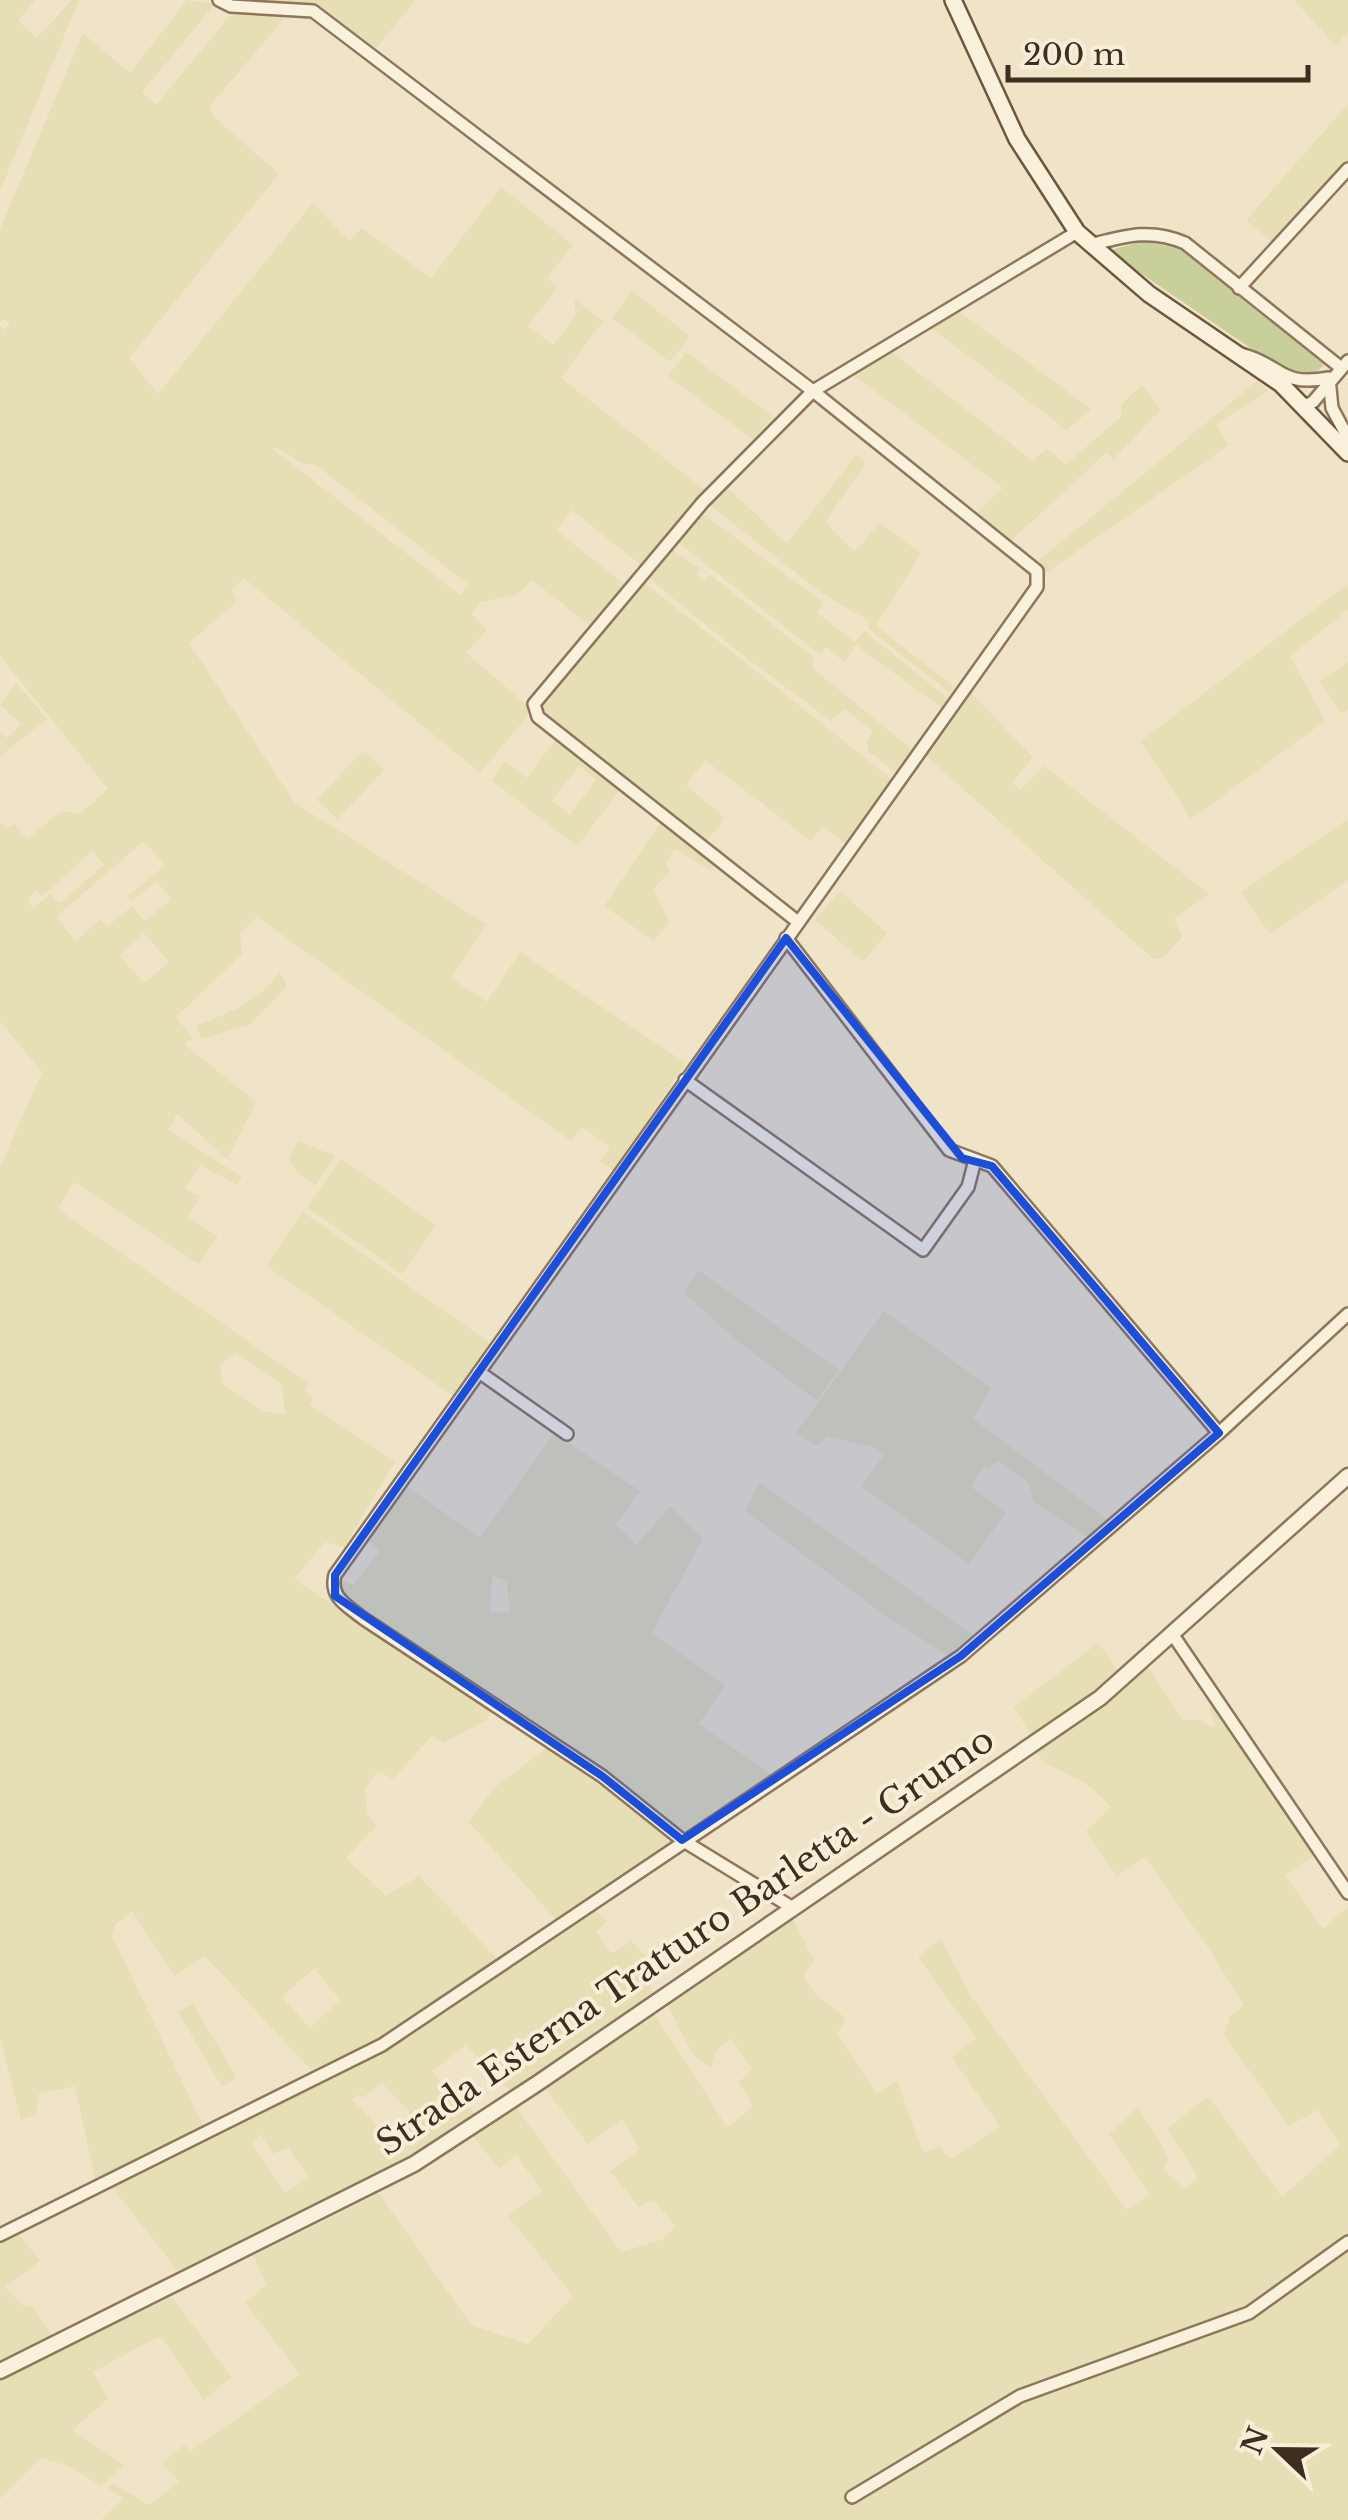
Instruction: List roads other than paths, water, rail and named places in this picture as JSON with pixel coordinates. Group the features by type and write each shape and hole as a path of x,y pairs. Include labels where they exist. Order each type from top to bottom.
{"main road":[{"path":"953,0 1017,139 1077,232 1149,294 1237,353 1304,406 1348,453"}],"street":[{"path":"219,0 231,6 313,11 812,391 1037,571 1037,587 335,1574 335,1596 454,1681 602,1776 682,1840 793,1908"},
{"path":"1239,288 1348,170"},
{"path":"798,922 534,711 540,694 703,502 812,391 1077,232"},
{"path":"1090,245 1134,234 1164,234 1185,243 1239,288 1344,364 1329,378 1321,394 1304,406"},
{"path":"1237,353 1258,358 1284,378 1304,383 1329,378"},
{"path":"1329,378 1332,408 1348,438"},
{"path":"786,938 949,1150 992,1166 1220,1434"},
{"path":"685,1080 923,1250 968,1187 976,1160"},
{"path":"0,2234 382,2045 961,1656 1220,1434 1348,1314"},
{"path":"479,1372 568,1434"},
{"name":"Strada Esterna Tratturo Barletta - Grumo","path":"0,2371 414,2164 1100,1698 1348,1476"},
{"path":"1174,1635 1348,1893"},
{"path":"852,2497 1020,2396 1248,2314 1348,2242"}]}
